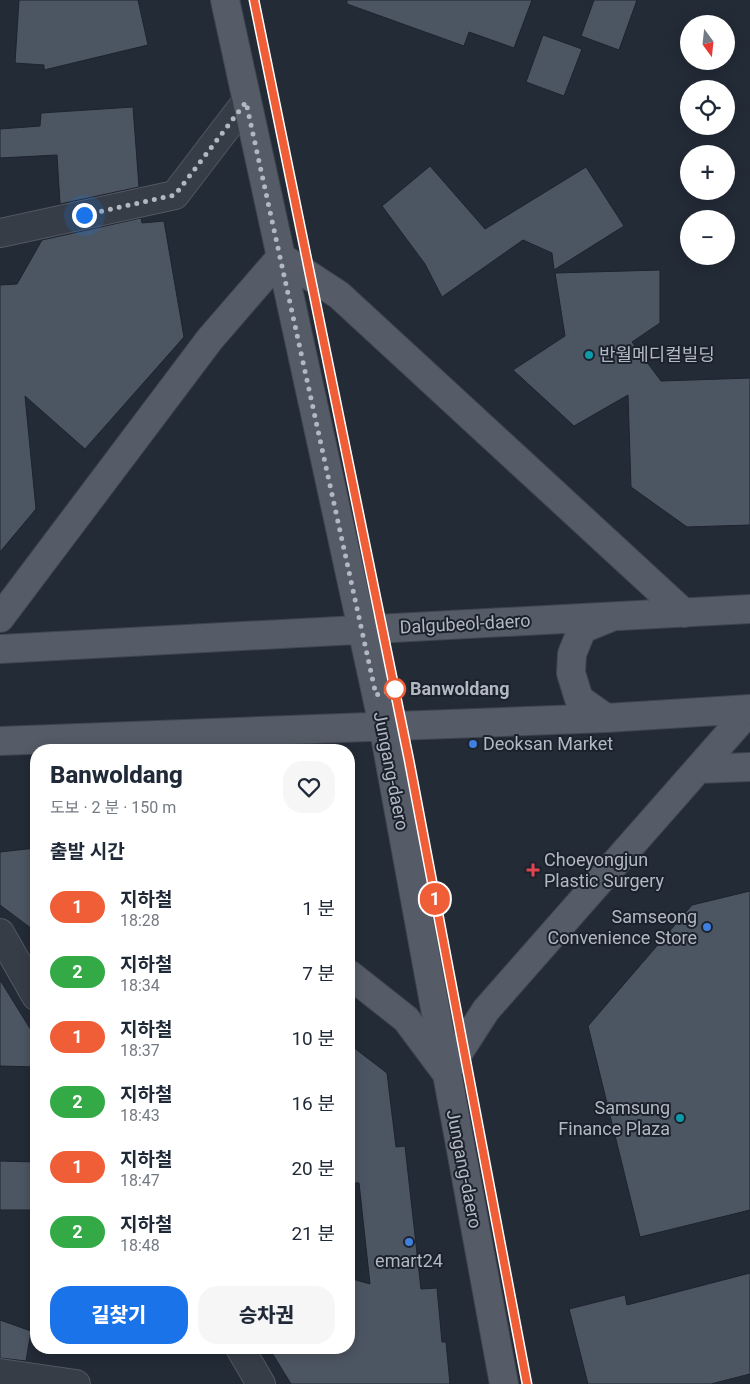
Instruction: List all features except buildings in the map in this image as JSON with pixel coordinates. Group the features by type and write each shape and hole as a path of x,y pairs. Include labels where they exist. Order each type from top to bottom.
{"main road":[{"name":"Jungang-daero","path":"225,0 383,725 504,1384"},
{"path":"0,618 210,339 281,257 338,295 684,613"},
{"name":"Dalgubeol-daero","path":"0,649 361,628 750,609"},
{"path":"606,718 579,699 572,673 572,654 582,629 610,617"},
{"path":"0,741 60,744 383,725 606,718 750,709"},
{"path":"355,979 406,1019 446,1072 486,1010 750,709"},
{"path":"698,769 750,767"}],"street":[{"path":"0,233 175,195 246,102"},
{"path":"0,933 30,986"},
{"path":"244,1354 261,1384"},
{"path":"0,1373 76,1384"}],"metro line":[{"name":"1","path":"254,0 409,760 527,1384"}],"place":[{"name":"반월메디컬빌딩","path":"589,355"},
{"name":"Banwoldang","path":"395,689"},
{"name":"Deoksan Market","path":"473,744"},
{"name":"Choeyongjun Plastic Surgery","path":"533,870"},
{"name":"Samseong Convenience Store","path":"707,927"},
{"name":"Samsung Finance Plaza","path":"680,1118"},
{"name":"emart24","path":"409,1242"}],"route":[{"path":"84,215 175,195 246,102 376,695 395,689"}]}
